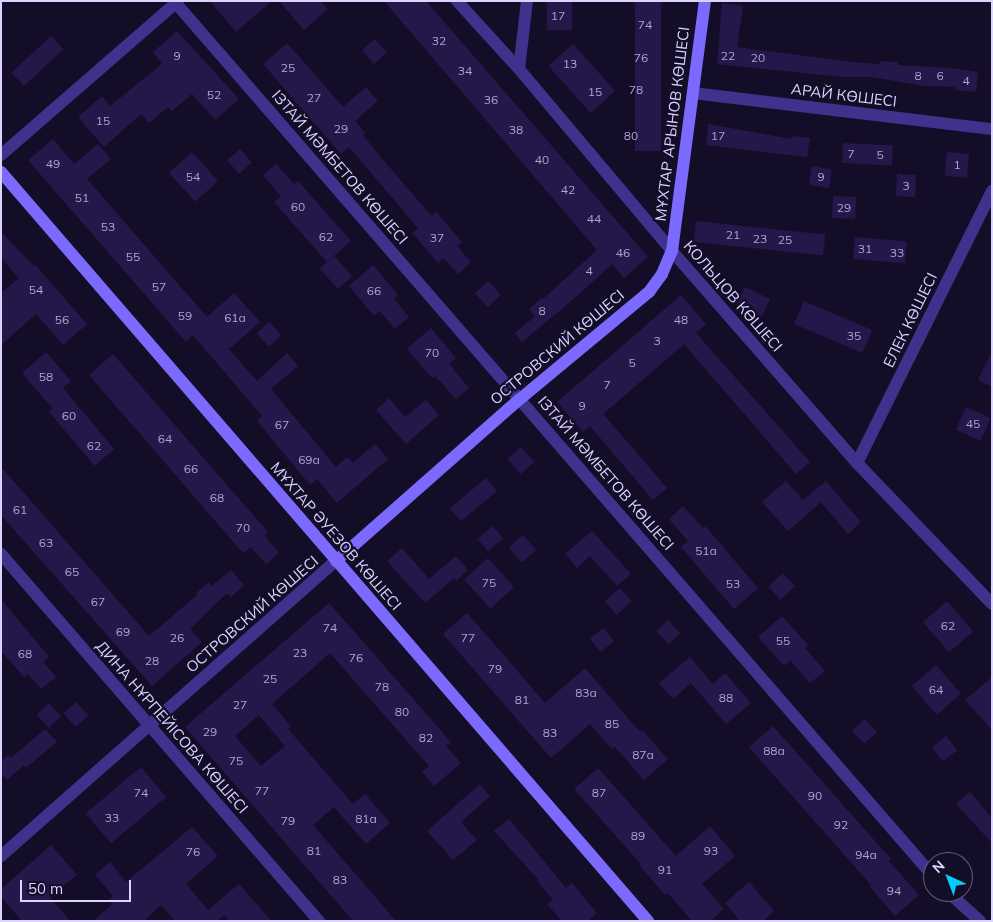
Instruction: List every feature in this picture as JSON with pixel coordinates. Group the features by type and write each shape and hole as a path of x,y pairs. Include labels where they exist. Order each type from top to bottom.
{"street":[{"name":"КОЛЬЦОВ КӨШЕСІ","path":"457,1 519,69 672,251 857,464 992,604"},
{"path":"519,69 527,1"},
{"name":"МҰХТАР АРЫНОВ КӨШЕСІ","path":"672,251 705,1"},
{"path":"1,155 176,2"},
{"name":"ІЗТАЙ МӘМБЕТОВ КӨШЕСІ","path":"176,2 923,864"},
{"name":"АРАЙ КӨШЕСІ","path":"693,93 992,129"},
{"name":"МҰХТАР ӘУЕЗОВ КӨШЕСІ","path":"1,172 648,921"},
{"name":"ЕЛЕК КӨШЕСІ","path":"857,464 992,191"},
{"name":"ОСТРОВСКИЙ КӨШЕСІ","path":"1,856 520,399 649,292 662,274 672,251"},
{"name":"ДИНА НҰРПЕЙІСОВА КӨШЕСІ","path":"1,554 319,921"},
{"path":"959,902 980,921"}],"building":[{"path":"210,1 272,1 236,32"},
{"path":"279,1 321,1 328,9 304,30"},
{"path":"384,1 426,1 648,257 624,278 612,264 522,342 515,333 535,316 529,309 543,299 597,250"},
{"path":"547,1 572,1 572,30 547,30"},
{"path":"635,1 661,1 661,151 635,151"},
{"path":"722,3 743,6 737,47 852,62 880,64 881,61 898,62 898,65 950,68 978,72 976,92 955,90 955,87 925,86 871,77 842,77 717,64"},
{"path":"177,31 239,99 215,120 192,94 172,111 168,107 149,123 141,114 104,147 78,117 102,96 110,106 162,64 153,52"},
{"path":"51,36 63,49 24,86 12,73"},
{"path":"375,39 387,53 374,64 362,50"},
{"path":"287,43 343,107 366,87 378,101 355,121 378,154 415,197 432,216 436,212 462,242 457,246 471,262 458,274 443,258 438,263 412,233 418,228 349,147 341,154 263,64"},
{"path":"573,44 615,91 591,113 548,66"},
{"path":"708,124 791,139 792,136 810,138 807,157 706,145"},
{"path":"53,139 74,164 98,144 111,159 87,179 207,317 234,293 260,322 229,349 257,381 287,353 298,366 271,389 336,467 347,457 353,463 375,444 388,459 337,503 317,479 310,485 257,421 262,416 193,335 186,342 28,160"},
{"path":"843,143 893,146 892,166 842,163"},
{"path":"240,149 252,163 239,174 227,160"},
{"path":"192,152 218,181 195,202 169,173"},
{"path":"947,152 969,154 967,178 945,176"},
{"path":"276,164 294,184 298,181 351,241 327,262 274,202 281,196 263,175"},
{"path":"812,166 832,169 829,188 809,185"},
{"path":"897,174 916,175 915,197 896,196"},
{"path":"833,196 856,197 855,219 832,218"},
{"path":"696,221 825,235 823,255 694,242"},
{"path":"1,232 35,265 87,324 63,345 36,314 1,345 1,293 19,278 1,258"},
{"path":"855,237 907,242 905,263 853,259"},
{"path":"334,256 352,276 338,289 320,269"},
{"path":"373,265 398,295 394,299 409,317 395,329 380,311 374,316 349,286"},
{"path":"488,281 501,295 488,307 475,293"},
{"path":"745,287 770,299 759,322 734,309"},
{"path":"681,295 706,324 696,333 810,462 796,474 684,344 603,414 667,488 653,500 590,426 583,432 557,402"},
{"path":"804,301 872,330 862,353 794,324"},
{"path":"269,322 281,335 269,347 257,334"},
{"path":"431,328 456,358 449,364 469,388 456,399 435,376 432,378 407,349"},
{"path":"992,351 992,387 978,380"},
{"path":"46,352 71,381 63,388 114,449 95,466 49,412 53,409 22,373"},
{"path":"113,354 268,532 264,535 279,553 266,564 251,547 243,553 89,375"},
{"path":"389,398 405,417 426,400 439,415 406,444 376,410"},
{"path":"966,407 991,418 980,441 956,430"},
{"path":"521,447 534,462 521,474 507,459"},
{"path":"1,467 149,636 197,595 196,593 209,582 212,586 231,570 244,585 231,597 227,593 190,629 202,642 152,686 1,515"},
{"path":"486,478 497,491 461,521 450,508"},
{"path":"786,481 803,500 826,481 861,522 848,534 821,502 788,531 762,502"},
{"path":"683,506 703,528 705,526 758,588 734,609 681,547 688,541 669,519"},
{"path":"493,526 503,538 488,551 478,539"},
{"path":"592,531 631,574 617,586 590,556 577,568 565,554"},
{"path":"523,535 536,550 522,563 509,547"},
{"path":"402,548 429,579 456,556 468,570 456,581 454,578 425,603 387,561"},
{"path":"488,558 514,587 490,608 464,579"},
{"path":"783,573 795,586 781,600 768,587"},
{"path":"620,588 632,602 617,615 605,601"},
{"path":"1,599 49,657 43,662 56,677 41,689 28,674 24,677 1,651"},
{"path":"947,601 973,631 949,652 923,622"},
{"path":"329,603 451,742 446,746 461,763 434,786 422,772 429,766 330,653 272,704 291,726 288,729 353,804 365,794 390,823 366,844 334,807 313,825 396,921 353,921 185,727","holes":["259,715 285,746 261,766 235,736"]},
{"path":"467,613 545,703 585,668 640,732 642,730 668,759 644,780 615,747 612,749 590,724 551,758 443,634"},
{"path":"782,616 808,645 805,648 825,671 810,683 790,660 784,666 758,637"},
{"path":"668,620 680,633 669,644 656,631"},
{"path":"603,628 614,641 601,652 590,639"},
{"path":"690,657 713,684 725,673 751,703 726,724 691,683 673,699 659,683"},
{"path":"936,665 961,694 937,715 912,686"},
{"path":"992,677 992,730 965,700"},
{"path":"76,702 88,715 76,727 64,714"},
{"path":"49,703 61,716 49,728 37,715"},
{"path":"865,719 877,733 864,744 852,730"},
{"path":"773,726 891,859 889,861 919,895 895,916 870,887 871,885 749,747"},
{"path":"45,729 57,742 26,768 24,765 7,780 1,774 1,762 8,755 11,758"},
{"path":"946,736 957,750 943,761 932,747"},
{"path":"141,767 166,797 111,843 86,813"},
{"path":"598,768 676,856 710,826 735,856 702,884 724,909 710,921 692,921 668,893 665,895 640,866 641,864 574,789"},
{"path":"480,784 490,796 461,822 477,840 453,860 427,831"},
{"path":"970,792 992,818 992,843 956,804"},
{"path":"509,819 566,888 572,883 597,913 588,921 562,921 547,904 553,900 537,881 538,879 494,831"},
{"path":"192,827 218,856 186,884 208,910 239,884 271,921 229,921 224,915 217,921 175,921 161,905 144,921 93,921 113,904 109,900 113,896 95,875 110,862 126,882"},
{"path":"51,845 77,875 50,897 70,921 22,921 1,897 1,889"},
{"path":"749,882 774,911 763,921 740,921 725,903"}]}
